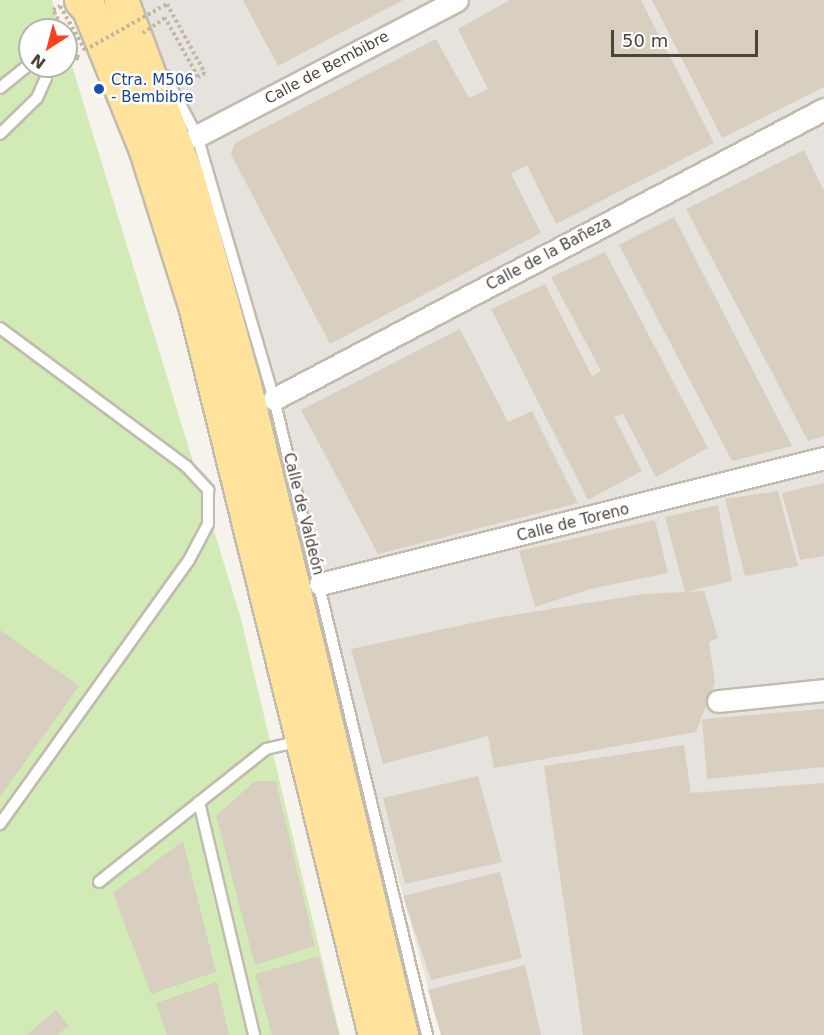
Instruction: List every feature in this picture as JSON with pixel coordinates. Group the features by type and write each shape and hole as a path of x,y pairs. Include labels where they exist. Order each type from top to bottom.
{"main road":[{"path":"81,0 88,9 146,150 195,305 375,1035"},
{"path":"129,15 187,177 244,385 401,1035"}],"street":[{"name":"Calle de Bembibre","path":"197,136 457,0"},
{"name":"Calle de la Bañeza","path":"274,399 824,109"},
{"name":"Calle de Toreno","path":"320,584 824,458"},
{"path":"718,701 824,690"}],"lane":[{"name":"Calle de Valdeón","path":"129,15 197,136 274,399 427,1035"},
{"path":"0,88 18,74"},
{"path":"0,134 37,98 46,78"},
{"path":"0,328 186,466 208,490 208,524 189,560 0,824"},
{"path":"99,882 266,749 301,741"},
{"path":"199,802 254,1035"}],"path":[{"path":"78,38 85,50 144,16 166,4 205,73 198,77 165,18 144,16 129,15"},
{"path":"57,18 53,10 60,6 67,18"}],"shaded area":[{"path":"140,0 824,0 824,1035 441,1035 253,344"},
{"path":"824,565 824,671 721,689 703,587"}],"green space":[{"path":"0,0 52,0 57,18 18,18 18,78 76,78 241,619 340,1035 0,1035"}],"building":[{"path":"243,0 403,0 278,66"},
{"path":"510,0 641,0 714,143 556,224 527,165 511,174 541,233 330,344 231,154 235,143 436,39 469,98 488,89 458,29"},
{"path":"652,0 824,0 824,87 722,138"},
{"path":"804,150 824,191 824,436 808,441 686,209"},
{"path":"674,217 792,446 732,461 619,245"},
{"path":"605,252 708,448 656,477 623,414 614,417 642,471 588,500 491,309 545,284 592,376 601,371 551,277"},
{"path":"460,329 508,422 532,411 578,503 378,554 301,410"},
{"path":"824,483 824,556 800,560 782,493"},
{"path":"778,491 798,566 745,576 725,499"},
{"path":"718,505 732,581 685,592 665,517"},
{"path":"655,520 668,573 590,589 535,607 519,551"},
{"path":"704,591 718,638 709,642 715,683 696,732 494,768 488,736 383,764 351,649 495,618 643,594"},
{"path":"0,630 79,686 0,797"},
{"path":"824,709 824,767 707,779 702,719"},
{"path":"684,745 691,793 824,783 824,1035 583,1035 544,766"},
{"path":"478,776 502,862 405,884 383,798"},
{"path":"255,781 276,781 315,946 255,965 216,816"},
{"path":"183,841 216,972 151,994 113,893"},
{"path":"500,872 522,958 431,980 403,896"},
{"path":"319,956 339,1035 272,1035 255,974"},
{"path":"525,965 541,1035 441,1035 428,990"},
{"path":"217,982 229,1035 167,1035 156,1003"},
{"path":"56,1010 69,1026 57,1035 26,1035"}],"place":[{"name":"Ctra. M506 - Bembibre","path":"99,89"}]}
